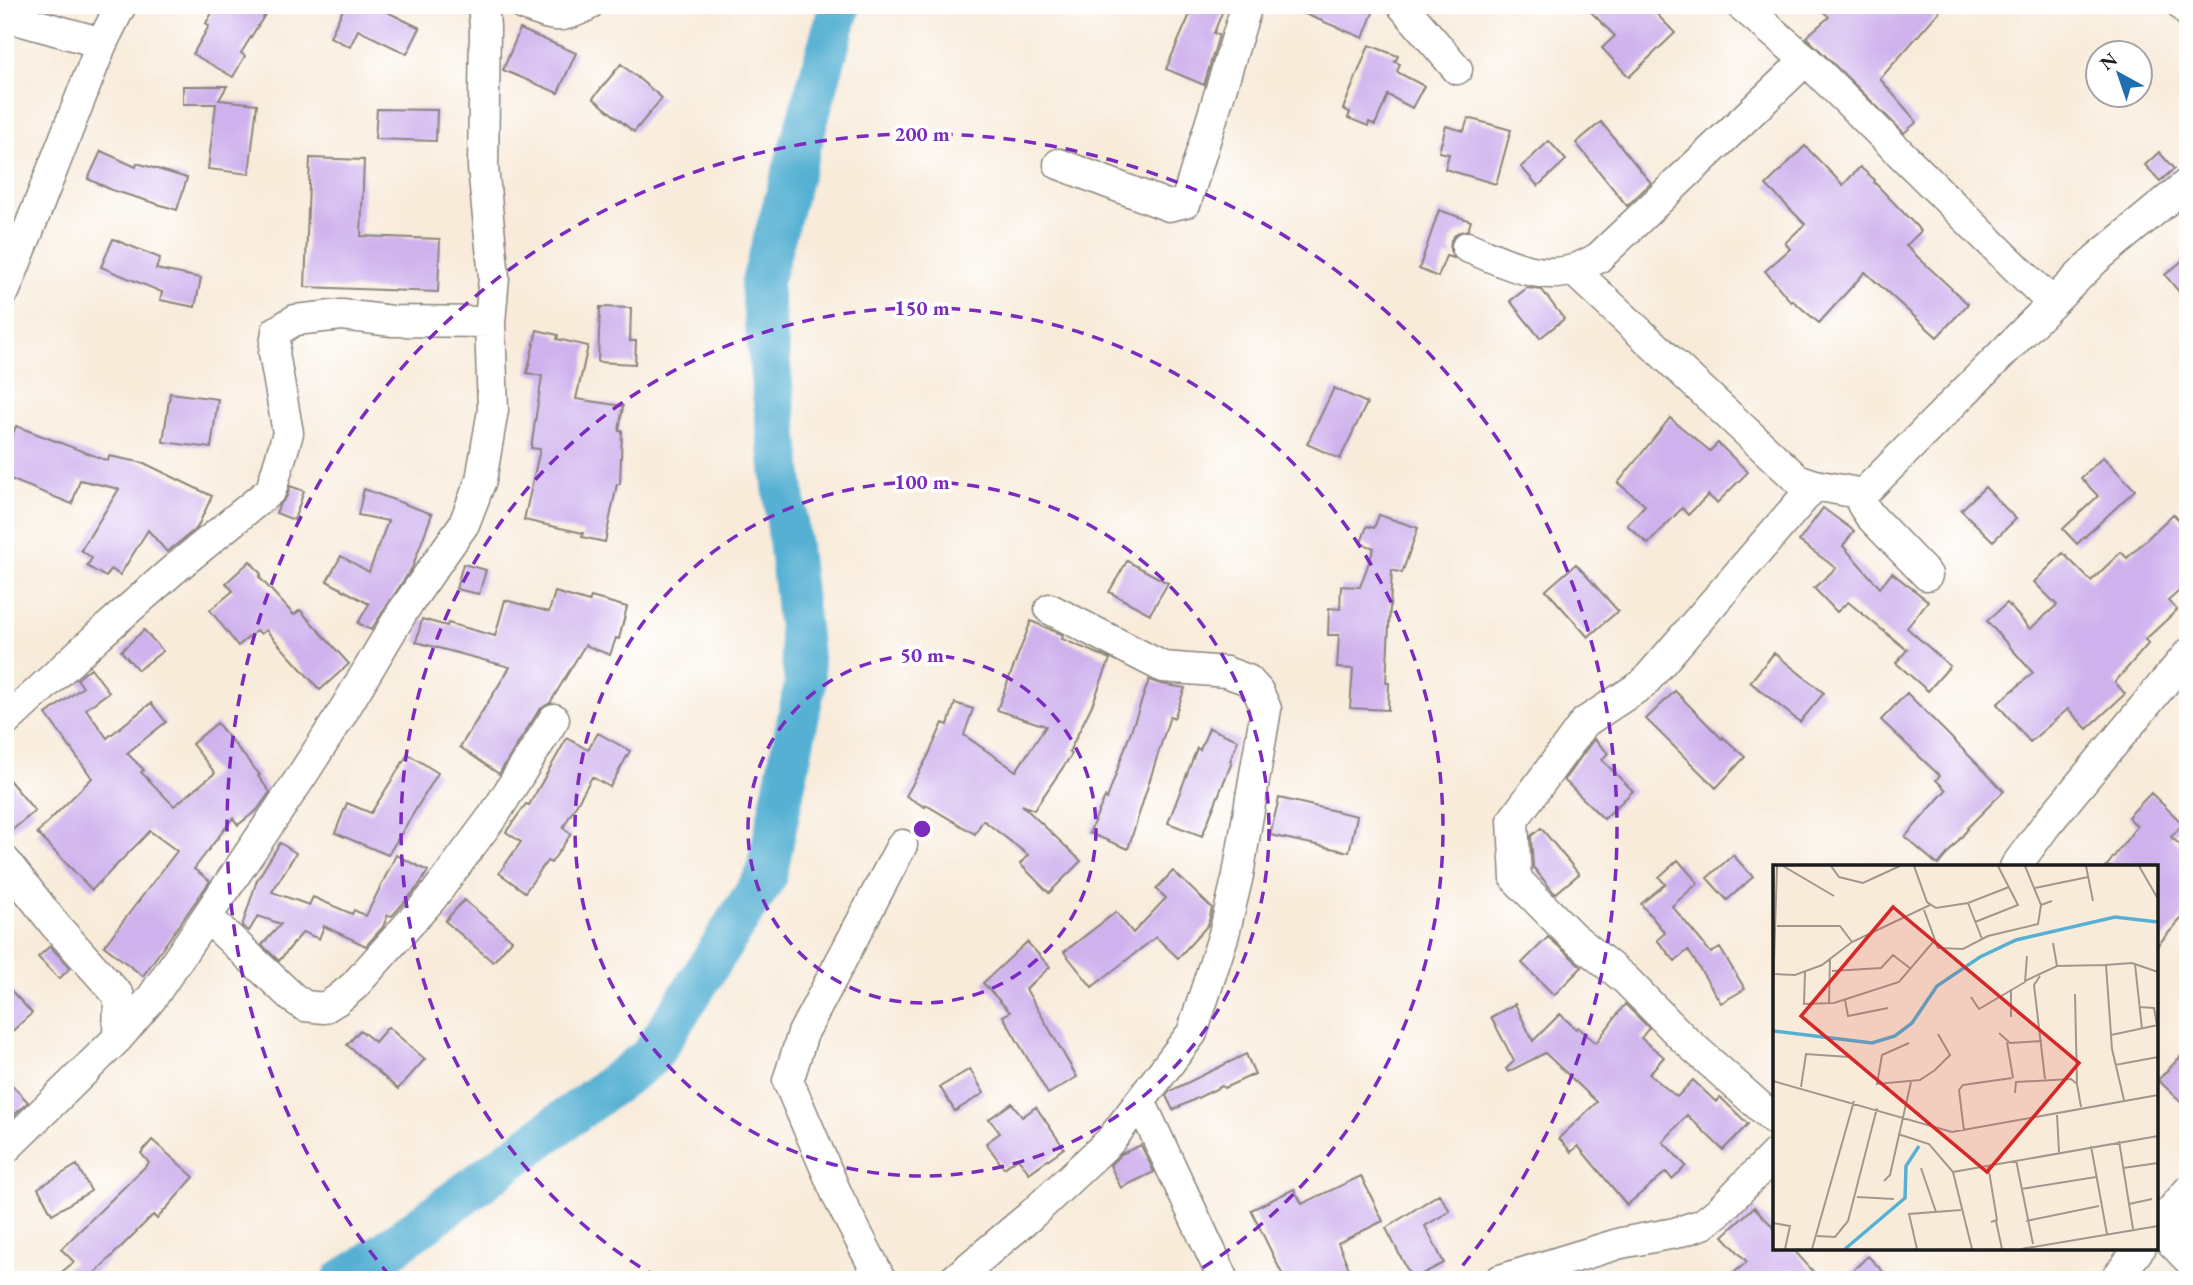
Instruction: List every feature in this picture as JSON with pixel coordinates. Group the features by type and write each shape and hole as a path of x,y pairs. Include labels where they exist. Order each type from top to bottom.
{"street":[{"path":"5,290 102,43 121,5"},
{"path":"5,1149 118,1038 151,999 341,715 403,611 464,524 481,480 493,410 490,322 494,277 483,167 483,5"},
{"path":"524,5 554,17 573,13 588,5"},
{"path":"1059,164 1169,206 1186,202 1247,5"},
{"path":"1402,5 1457,69"},
{"path":"1741,5 1806,60 2052,303"},
{"path":"2182,5 2188,12"},
{"path":"5,16 102,43"},
{"path":"1466,247 1524,270 1550,274 1573,270 1598,258 1806,60"},
{"path":"1927,575 1870,516 1862,504 1863,494 2096,259 2188,183"},
{"path":"1573,270 1797,479 1863,494"},
{"path":"5,722 135,603 271,491 288,433 274,353 277,331 295,320 342,314 392,321 490,322"},
{"path":"1773,1118 1683,1038 1625,979 1572,936 1516,879 1513,820 1585,722 1643,684 1815,485"},
{"path":"954,1280 1030,1217 1110,1141 1192,1033 1224,934 1238,876 1266,709 1258,691 1248,680 1226,672 1163,667 1050,609"},
{"path":"2016,865 2046,825 2188,654"},
{"path":"207,917 293,998 305,1006 324,1007 330,1004 354,986 432,898 496,812 554,719"},
{"path":"881,1280 838,1196 788,1081 803,1033 902,845"},
{"path":"5,861 55,925 119,996 151,999"},
{"path":"118,1038 119,996"},
{"path":"1140,1101 1224,1280"},
{"path":"1500,1280 1621,1243 1675,1233 1703,1224 1773,1156"},
{"path":"2158,1226 2188,1191"},
{"path":"2158,1239 2188,1259"},
{"path":"2115,1280 2138,1250"}],"building":[{"path":"217,5 271,5 241,53 245,56 233,77 193,54"},
{"path":"345,5 373,5 420,28 407,54 358,30 350,47 330,37"},
{"path":"1194,5 1225,5 1214,33 1219,35 1204,85 1166,69"},
{"path":"1283,5 1376,5 1363,38"},
{"path":"1584,5 1648,5 1675,33 1629,77 1602,48 1615,36"},
{"path":"1816,5 1945,5 1880,79 1917,122 1904,133 1806,37 1829,17"},
{"path":"520,29 576,53 558,93 503,70"},
{"path":"1369,45 1398,56 1395,62 1400,64 1397,72 1424,86 1412,108 1388,95 1375,125 1369,122 1368,126 1348,118 1350,112 1343,109"},
{"path":"621,64 662,98 634,132 593,98"},
{"path":"183,86 227,86 219,100 257,104 249,174 208,169 216,104 183,104"},
{"path":"377,109 437,110 436,141 375,139"},
{"path":"1468,118 1511,130 1496,184 1445,169 1449,154 1439,152 1446,126 1464,131"},
{"path":"1601,122 1651,183 1627,206 1576,143"},
{"path":"1549,141 1566,160 1538,186 1521,167"},
{"path":"1805,146 1843,185 1860,167 1921,231 1906,246 1968,304 1937,337 1865,272 1819,323 1792,300 1791,302 1765,271 1790,249 1785,243 1805,224 1766,185"},
{"path":"101,151 136,167 137,163 187,178 177,210 112,190 88,179"},
{"path":"2159,152 2174,169 2160,181 2145,165"},
{"path":"310,158 364,160 361,236 440,239 438,292 305,287"},
{"path":"1439,210 1471,221 1468,230 1457,233 1451,240 1450,250 1454,258 1446,256 1438,277 1419,269"},
{"path":"113,239 160,258 156,269 201,278 195,307 160,300 162,292 101,267"},
{"path":"2188,256 2188,303 2165,275"},
{"path":"1527,288 1542,290 1564,319 1540,338 1510,301"},
{"path":"600,307 631,308 630,341 636,341 635,364 598,362"},
{"path":"537,330 558,335 557,339 588,346 576,399 623,406 619,431 622,431 620,484 617,484 605,542 582,537 583,533 524,520 540,449 531,448 542,376 527,373"},
{"path":"1334,388 1367,403 1340,459 1307,444"},
{"path":"170,393 218,399 211,448 163,442"},
{"path":"1670,418 1710,451 1718,443 1748,472 1717,503 1708,495 1688,515 1682,508 1648,544 1627,525 1645,505 1618,483"},
{"path":"16,426 108,461 109,456 144,463 212,496 197,528 167,552 148,530 120,575 111,569 106,577 87,566 92,558 81,550 119,489 80,480 72,504 5,477 5,454"},
{"path":"2103,457 2135,490 2077,544 2063,529 2098,496 2081,478"},
{"path":"290,486 304,491 294,520 276,513"},
{"path":"1985,487 2016,519 1993,541 1961,510"},
{"path":"364,489 432,514 412,568 371,630 358,623 369,604 327,581 341,556 369,572 388,521 358,515"},
{"path":"1823,508 1854,531 1843,546 1880,588 1892,573 1928,601 1907,628 1950,666 1928,691 1896,663 1907,650 1848,602 1837,612 1814,588 1836,568 1799,541"},
{"path":"2173,514 2188,529 2188,583 2168,601 2177,610 2145,640 2149,643 2115,682 2125,694 2087,729 2068,709 2030,742 1997,704 2033,673 1987,621 2007,603 2030,629 2057,605 2034,582 2063,553 2091,581 2121,552 2127,558"},
{"path":"1379,515 1418,528 1402,573 1392,570 1386,683 1389,683 1388,710 1350,708 1353,669 1337,668 1339,635 1328,635 1329,608 1340,609 1341,586 1360,587 1374,548 1361,543 1367,526 1374,528"},
{"path":"250,561 261,574 259,577 294,615 300,610 349,664 320,690 266,630 261,634 257,630 238,646 210,610 233,591 226,583"},
{"path":"1127,561 1168,583 1150,614 1109,592"},
{"path":"463,564 486,570 479,594 456,589"},
{"path":"1576,564 1618,611 1588,637 1546,590"},
{"path":"555,592 589,602 591,597 627,607 619,639 616,638 610,655 585,645 550,703 539,710 499,774 460,747 510,667 416,642 422,619 495,636 505,600 549,612"},
{"path":"1031,621 1063,635 1062,639 1110,659 1069,752 1072,754 1034,810 1022,805 1081,861 1049,893 1020,864 1028,855 983,820 975,834 906,796 943,723 948,725 955,703 973,709 964,735 1016,771 1046,726 997,710"},
{"path":"144,630 163,651 138,670 121,651"},
{"path":"1774,653 1824,693 1800,722 1750,682"},
{"path":"91,668 109,692 86,709 107,738 151,703 166,722 127,753 144,770 141,772 174,806 215,773 192,744 217,723 260,775 258,776 270,792 257,810 238,825 233,818 194,869 210,881 143,976 104,946 177,851 150,831 92,890 37,833 92,778 46,714 83,687 77,679"},
{"path":"1149,680 1185,688 1174,718 1170,716 1128,849 1089,833 1105,797 1107,799"},
{"path":"1675,691 1722,739 1723,737 1745,757 1716,788 1646,719"},
{"path":"1907,693 2004,791 1967,828 1938,865 1905,837 1946,790 1936,780 1940,776 1881,720"},
{"path":"1209,728 1238,740 1230,761 1232,762 1202,836 1168,823 1197,748 1200,750"},
{"path":"598,733 630,751 610,787 592,777 563,828 571,834 551,863 547,861 525,892 499,873 521,842 506,832 526,804 529,805 567,738 588,750"},
{"path":"1594,739 1608,753 1602,760 1633,791 1604,819 1564,780"},
{"path":"408,754 438,773 388,855 335,833 347,803 371,813"},
{"path":"5,775 35,811 5,836"},
{"path":"2151,793 2183,824 2171,837 2188,852 2188,911 2158,945 2158,865 2108,865 2137,826 2128,817"},
{"path":"1279,798 1357,816 1349,852 1270,835"},
{"path":"1541,828 1579,874 1555,894 1533,867 1531,836"},
{"path":"280,843 296,853 272,892 309,905 313,897 352,914 354,910 366,916 396,855 428,871 418,887 392,916 388,915 383,927 366,946 324,926 319,939 303,932 279,961 262,945 281,924 258,916 249,931 242,926 257,880"},
{"path":"1733,855 1753,877 1727,900 1707,878"},
{"path":"1678,860 1698,883 1672,906 1711,953 1720,948 1745,989 1721,1003 1688,950 1675,961 1657,940 1665,933 1641,904 1665,884 1659,877"},
{"path":"1173,871 1212,908 1208,925 1178,958 1156,937 1092,987 1064,952 1116,912 1133,933 1166,898 1156,889"},
{"path":"464,900 512,940 493,962 445,921"},
{"path":"1548,937 1582,967 1554,995 1522,963"},
{"path":"1027,942 1050,967 1026,989 1077,1077 1048,1094 1003,1016 1010,1012 983,983"},
{"path":"50,946 70,968 59,979 38,957"},
{"path":"5,984 32,1013 5,1038"},
{"path":"1515,1004 1533,1041 1560,1014 1596,1043 1625,1004 1649,1028 1641,1038 1664,1057 1649,1074 1677,1097 1693,1080 1716,1102 1720,1097 1748,1124 1723,1150 1687,1115 1663,1142 1686,1166 1672,1179 1666,1172 1627,1205 1578,1146 1571,1152 1559,1138 1597,1102 1545,1053 1508,1072 1506,1069 1514,1061 1491,1017"},
{"path":"388,1027 425,1059 398,1089 347,1045 360,1030 375,1042"},
{"path":"2188,1049 2188,1108 2158,1080"},
{"path":"1246,1054 1255,1074 1224,1088 1222,1086 1173,1110 1166,1096 1170,1091"},
{"path":"970,1069 984,1093 955,1111 940,1087"},
{"path":"5,1078 28,1102 5,1124"},
{"path":"1012,1103 1022,1117 1036,1107 1064,1148 1029,1173 1018,1158 1004,1168 986,1143 1000,1133 989,1119"},
{"path":"152,1140 194,1177 157,1219 153,1215 88,1280 52,1280 74,1262 61,1249 149,1163 141,1153"},
{"path":"1141,1145 1154,1172 1121,1188 1110,1165 1121,1154"},
{"path":"77,1165 91,1191 52,1214 38,1188"},
{"path":"1361,1176 1383,1221 1338,1243 1354,1280 1285,1280 1251,1210 1294,1189 1302,1204"},
{"path":"1439,1194 1450,1211 1425,1226 1444,1263 1412,1279 1386,1228"},
{"path":"1754,1207 1773,1227 1773,1250 1794,1250 1821,1280 1725,1280 1747,1262 1723,1236"},
{"path":"1868,1256 1891,1280 1843,1280"}],"waterway":[{"path":"343,1280 366,1266 650,1057 766,876 805,684 761,285 840,5"}]}
